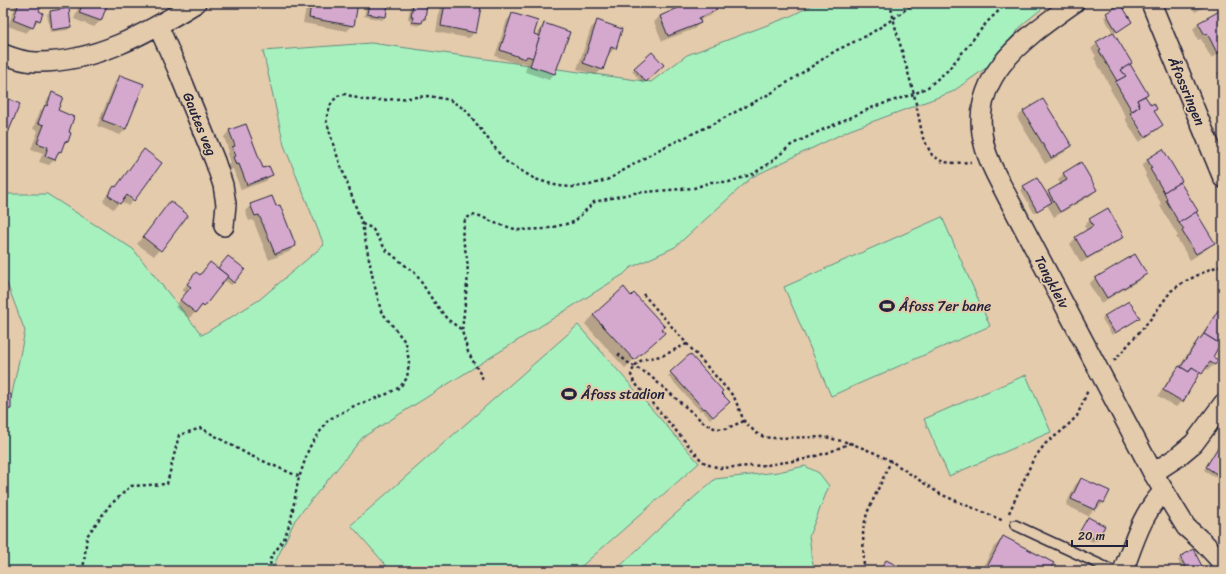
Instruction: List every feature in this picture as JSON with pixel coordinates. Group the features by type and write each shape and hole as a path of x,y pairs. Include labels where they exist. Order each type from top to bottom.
{"street":[{"path":"3,54 34,62 66,61 87,56 118,46 158,26 196,3"},
{"name":"Tangkleiv","path":"1074,3 1032,33 1011,53 998,69 984,98 982,115 984,140 991,162 1008,198 1164,491 1186,527 1221,560"},
{"name":"Åfossringen","path":"1151,3 1223,178"},
{"name":"Gautes veg","path":"158,26 177,68 215,161 223,185 226,204 224,226"},
{"path":"1154,473 1194,443 1223,404"},
{"path":"1123,571 1144,517 1154,501 1164,491"}],"lane":[{"path":"1015,525 1114,571"}],"path":[{"path":"890,3 914,94 923,138 932,155 943,162 991,162"},
{"path":"271,571 270,559 284,539 291,520 300,477 309,448 328,420 354,406 388,394 400,387 407,378 409,362 406,343 381,311 362,224 334,148 326,119 331,104 337,96 345,94 363,100 385,100 429,96 450,100 466,110 505,161 529,176 558,186 573,187 590,185 609,179 658,150 709,126 767,95 835,51 868,35 914,3"},
{"path":"483,379 468,352 462,331 468,275 467,258 462,236 465,220 471,215 480,216 495,223 518,230 544,229 574,222 594,202 634,193 694,188 711,182 729,182 753,174 772,162 790,145 876,106 914,94 928,87 947,71 987,22 1007,3"},
{"path":"362,224 372,228 386,250 416,274 447,319 462,331"},
{"path":"1005,522 1033,460 1045,444 1063,430 1077,416 1099,370 1148,321 1170,291 1182,283 1210,269 1223,265"},
{"path":"643,294 734,398 744,421 756,433 771,438 825,437 850,444 875,453 891,461 940,494 1015,525"},
{"path":"687,344 664,355 648,358 633,366 631,375 634,382 702,461 720,468 767,465 830,452 850,444"},
{"path":"618,354 633,366 649,375 703,422 714,428 725,429 744,421"},
{"path":"83,571 87,536 109,506 130,486 167,484 179,435 201,428 249,455 300,477"},
{"path":"864,571 863,530 867,512 891,461"}],"green space":[{"path":"816,3 1049,3 1024,23 986,68 952,92 850,130 752,177 675,247 630,268 624,274 363,437 295,520 271,571 3,571 3,407 10,404 25,331 3,273 3,194 47,194 133,249 202,335 259,300 324,245 284,145 263,51 371,43 651,82 687,55 789,17"},
{"name":"Åfoss 7er bane","path":"942,217 990,326 831,396 784,287"},
{"name":"Åfoss stadion","path":"578,325 699,463 576,571 391,571 351,525"},
{"path":"1026,375 1051,432 949,476 924,419"},
{"path":"805,466 819,473 829,486 809,536 814,571 615,571 663,525 715,479 778,472"}],"building":[{"path":"19,3 43,3 39,11 43,13 40,21 36,19 33,28 13,20"},
{"path":"83,3 108,3 101,21 79,13"},
{"path":"311,3 358,3 354,26 309,18"},
{"path":"369,3 388,3 386,17 367,14"},
{"path":"413,3 427,3 425,19 423,19 422,23 412,22 413,17 411,17"},
{"path":"445,3 469,3 469,5 481,7 476,33 441,26"},
{"path":"687,3 714,3 717,10 699,18 701,23 668,36 660,16"},
{"path":"1121,4 1132,22 1117,32 1106,13"},
{"path":"69,8 71,27 52,30 50,11"},
{"path":"1223,9 1223,50 1217,53 1207,33 1205,35 1198,23"},
{"path":"512,13 538,21 534,34 540,36 533,58 527,56 525,59 500,50"},
{"path":"597,20 622,29 616,49 611,47 603,70 583,63"},
{"path":"544,23 570,32 555,74 530,66"},
{"path":"1113,32 1132,63 1121,70 1126,76 1117,81 1099,51 1101,50 1096,42"},
{"path":"652,52 664,65 646,82 634,68"},
{"path":"1130,64 1148,94 1137,100 1140,106 1132,111 1115,82 1126,76 1121,70"},
{"path":"120,75 144,84 126,129 102,120"},
{"path":"52,92 63,97 58,110 74,117 69,132 71,133 68,142 65,141 61,152 59,151 55,160 45,156 48,147 37,143 44,125 38,123 45,105 47,106"},
{"path":"3,96 20,104 3,145"},
{"path":"1145,96 1151,105 1154,103 1157,109 1154,111 1163,125 1145,137 1130,113 1140,106 1137,100"},
{"path":"1043,99 1072,146 1051,158 1023,111"},
{"path":"246,124 263,168 269,166 273,175 247,185 239,164 236,165 233,157 236,156 232,147 235,146 229,130"},
{"path":"144,149 162,163 134,201 127,195 120,204 108,195 114,186 116,187"},
{"path":"1163,149 1182,181 1164,192 1150,169 1152,168 1147,159"},
{"path":"1081,162 1097,190 1060,212 1048,191 1067,180 1063,173"},
{"path":"1037,178 1052,202 1037,211 1023,186"},
{"path":"1180,182 1198,211 1179,223 1166,200 1167,199 1164,192"},
{"path":"272,196 276,206 280,205 296,246 275,254 259,215 255,216 250,204"},
{"path":"170,201 188,215 161,251 143,237"},
{"path":"1108,208 1124,237 1087,258 1075,237 1093,226 1089,219"},
{"path":"1196,212 1215,243 1196,254 1182,231 1184,229 1179,223"},
{"path":"1135,254 1147,274 1107,298 1095,278"},
{"path":"228,256 245,269 234,283 218,268"},
{"path":"210,262 228,276 204,307 202,305 196,313 180,300 191,287 187,284 196,272 200,275"},
{"path":"624,287 631,296 634,293 665,327 662,329 665,333 634,360 593,315"},
{"path":"1129,301 1140,318 1115,333 1104,316"},
{"path":"1223,306 1222,345 1204,334 1218,310 1220,311"},
{"path":"1204,334 1220,344 1213,357 1218,360 1215,365 1210,362 1202,374 1192,367 1189,372 1181,367 1199,338 1200,339"},
{"path":"690,354 723,391 721,393 730,402 713,417 670,372"},
{"path":"1179,366 1189,372 1192,367 1200,372 1183,402 1163,390"},
{"path":"3,394 11,394 11,409 3,410"},
{"path":"1223,439 1223,478 1206,467"},
{"path":"1081,478 1110,491 1104,503 1100,501 1095,510 1071,499"},
{"path":"1088,517 1105,526 1097,540 1080,531"},
{"path":"1003,536 1054,563 1049,571 985,571"},
{"path":"1193,549 1203,568 1198,571 1188,571 1180,557"},
{"path":"886,560 908,571 880,571"}],"place":[{"name":"Åfoss 7er bane","path":"887,306"},
{"name":"Åfoss stadion","path":"569,394"}]}
